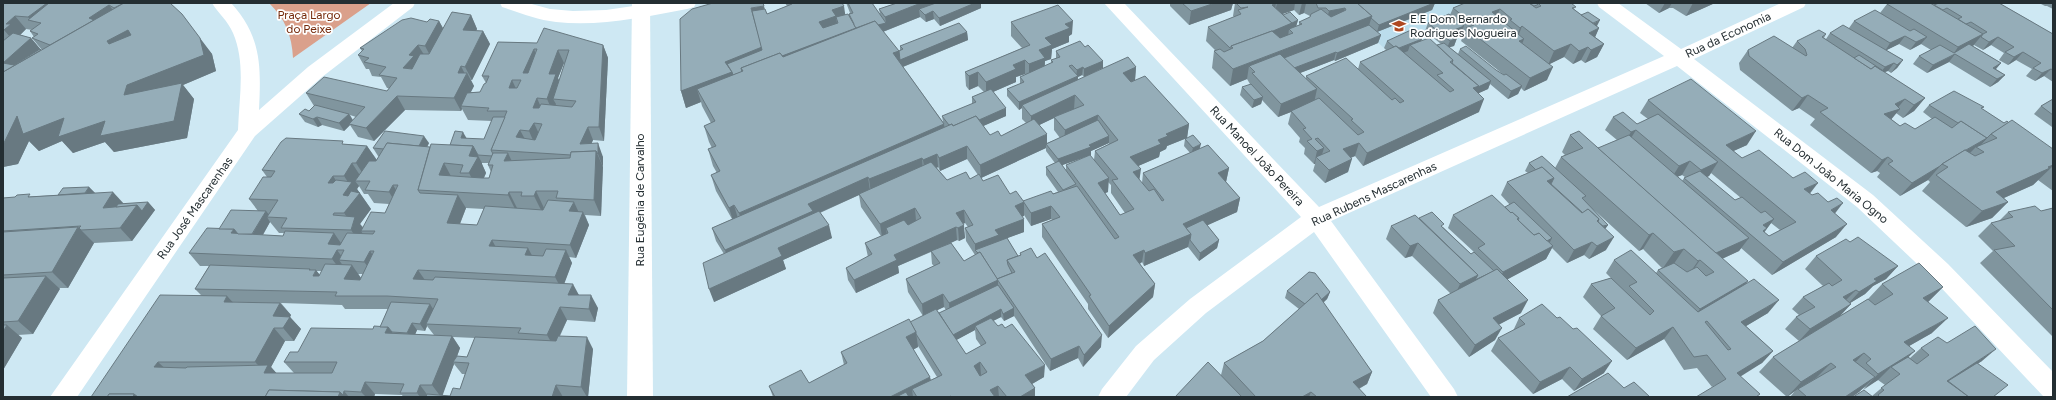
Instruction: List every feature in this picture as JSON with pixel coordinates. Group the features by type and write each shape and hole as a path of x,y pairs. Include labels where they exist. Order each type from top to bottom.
{"street":[{"path":"221,3 242,28 251,63 248,98 248,131"},
{"path":"248,131 315,72 406,3"},
{"path":"509,3 556,16 589,16 687,3"},
{"name":"Rua Manoel João Pereira","path":"1113,3 1316,218 1445,397"},
{"name":"Rua Dom João Maria Ogno","path":"1606,3 1680,57 1865,201 1940,271 2053,389"},
{"name":"Rua da Economia","path":"1680,57 1797,3"},
{"name":"Rua Eugênia de Carvalho","path":"640,397 641,8"},
{"name":"Rua Rubens Mascarenhas","path":"1111,397 1145,353 1192,311 1316,218 1680,57"},
{"name":"Rua José Mascarenhas","path":"63,397 248,131"}],"shaded area":[{"name":"E.E Dom Bernardo Rodrigues Nogueira","path":"1334,3 1492,3 1384,48"}],"green space":[{"name":"Praça Largo do Peixe","path":"269,3 371,3 293,58 287,28 275,9"}],"building":[{"path":"3,3 47,3 28,17 15,16 6,24 11,24 3,30"},
{"path":"49,3 124,3 114,8 109,5 89,18 94,20 50,45 32,38 38,34 30,31 41,23 28,20"},
{"path":"124,3 170,3 182,14 200,38 204,55 127,85 124,95 182,83 174,121 100,136 105,121 58,137 64,118 23,134 17,116 3,145 3,72","holes":["128,30 131,35 109,44 107,41"]},
{"path":"713,3 763,3 764,6 751,8 762,47 725,62 732,72 681,91 680,19 692,9"},
{"path":"791,3 842,3 844,6 832,10 836,16 819,22 823,28 838,23 836,17 848,14 856,28 782,56 780,53 741,68 742,72 733,75 727,64 762,50 752,11 765,9 767,14 792,4"},
{"path":"848,3 872,3 886,23 878,25 875,21 856,28 849,14 853,13"},
{"path":"897,3 921,3 885,17 879,9"},
{"path":"936,3 975,3 939,18 933,11 925,15 919,9"},
{"path":"1182,3 1215,3 1191,11"},
{"path":"1236,3 1276,3 1272,5 1292,23 1231,46 1230,48 1208,27 1241,14 1238,10 1248,7 1241,8"},
{"path":"1316,3 1357,3 1372,16 1233,69 1214,51 1220,49 1224,52 1233,48 1231,46 1272,31 1280,38 1293,33 1289,29 1302,24 1299,22 1310,17 1311,14 1321,9 1331,17 1346,10 1345,8 1329,11 1326,8 1318,8"},
{"path":"1357,3 1434,3 1379,25 1371,18 1372,16"},
{"path":"1465,3 1529,3 1536,8 1541,6 1538,3 1571,3 1576,7 1572,8 1599,28 1589,33 1604,44 1591,50 1588,47 1579,51 1571,44 1554,51 1522,26 1520,28 1500,9 1492,12 1524,39 1519,41 1553,67 1530,78 1466,28 1474,25 1453,8"},
{"path":"1529,3 1539,3 1534,6"},
{"path":"1930,3 1983,34 1958,47 1887,4"},
{"path":"1939,3 1999,3 2053,34 2053,70 2051,69 2042,73 2033,68 2041,63 2023,52 2014,57 2005,52 2014,47 1998,37 1989,42 1981,37 1987,32 1971,22 1966,24 1958,19 1962,17 1947,8 1943,10 1934,5"},
{"path":"1058,5 1073,21 1065,24 1070,28 1045,38 1052,45 1039,50 1045,58 1029,64 1025,60 1013,65 1016,69 986,82 978,72 969,76 965,72 1030,45 1011,22"},
{"path":"1875,10 1910,31 1914,29 1927,37 1916,42 1905,36 1890,43 1854,21"},
{"path":"452,12 471,15 463,30 483,31 465,67 461,66 458,73 467,73 454,98 397,96 366,128 349,124 365,107 306,93 324,77 387,91 397,78 379,75 386,67 364,62 369,58 358,55 364,49 360,48 402,20 411,18 427,22 430,19 439,21 425,46 418,45 409,55 414,56 403,68 412,69 420,54 429,54"},
{"path":"1290,12 1298,20 1292,23 1283,15"},
{"path":"1588,12 1600,20 1593,23 1581,15"},
{"path":"1449,14 1464,26 1449,32 1457,38 1450,41 1428,23"},
{"path":"875,21 899,51 893,53 944,124 739,213 734,205 729,208 711,175 720,171 708,149 716,146 704,126 715,121 697,89 743,71 741,68 780,53 783,57"},
{"path":"959,23 967,32 900,60 899,51 903,49 900,46"},
{"path":"1369,25 1381,35 1337,53 1336,52 1294,68 1284,58"},
{"path":"1843,25 1903,60 1897,65 1894,63 1885,67 1830,33"},
{"path":"544,28 603,45 599,127 588,127 580,144 598,143 598,154 596,151 571,152 571,155 491,150 507,111 487,111 489,108 461,106 467,93 480,92 486,83 489,76 482,76 498,42 537,43","holes":["534,49 537,49 528,73 523,73","558,50 569,50 553,99 576,101 572,107 541,104 539,108 533,108 537,98 547,99 556,74 549,74","512,80 521,80 517,88 509,88","534,123 542,124 535,140 516,137 520,130 529,131"]},
{"path":"1411,30 1422,39 1399,48 1396,46 1394,47 1387,41"},
{"path":"1819,30 1826,34 1822,37 1871,69 1875,66 1925,98 1914,105 1905,99 1895,104 1900,109 1884,114 1900,126 1905,123 1915,129 1935,117 1952,128 1961,121 1987,138 1912,183 1888,164 1893,161 1888,157 1882,160 1820,112 1828,108 1808,95 1802,98 1749,56 1748,50 1774,36 1806,56 1805,49 1797,41"},
{"path":"13,33 31,38 3,63 3,41"},
{"path":"1429,38 1453,60 1450,62 1479,86 1473,88 1484,99 1367,153 1359,143 1343,149 1352,159 1329,170 1316,157 1330,151 1318,138 1315,139 1324,148 1317,151 1307,141 1312,139 1303,129 1306,128 1291,111 1319,98 1358,135 1364,132 1351,120 1353,119 1306,76 1346,58 1392,100 1395,98 1400,103 1404,101 1360,62 1396,46 1450,92 1454,90 1437,75 1443,73 1410,45"},
{"path":"1080,41 1085,47 1088,45 1103,61 1084,69 1083,67 1077,70 1072,65 1069,66 1078,76 1019,102 1007,89 1024,82 1020,77 1053,62 1051,60 1060,57 1056,51"},
{"path":"1444,43 1491,81 1478,87 1479,86 1452,63 1453,60 1437,45"},
{"path":"1969,44 2001,63 1993,68 2005,75 1997,79 1955,54 1933,65 1919,56 1940,45 1954,53"},
{"path":"1466,46 1496,70 1504,75 1506,74 1522,86 1511,91 1460,49"},
{"path":"40,49 41,50 3,72 3,63 14,65"},
{"path":"1280,54 1317,89 1281,104 1252,73 1255,72 1249,66"},
{"path":"1859,55 1882,70 1875,66 1871,69 1854,58"},
{"path":"1128,57 1136,67 1123,73 1131,82 1145,76 1189,124 1166,134 1168,136 1158,140 1161,144 1130,157 1141,169 1133,172 1149,191 1154,189 1162,201 1164,200 1143,173 1208,145 1229,168 1218,173 1240,198 1183,224 1191,234 1145,253 1144,250 1133,255 1155,284 1109,326 1089,296 1091,295 1042,224 1060,217 1051,206 1031,213 1023,201 1051,191 1053,194 1077,186 1115,239 1119,237 1066,165 1090,155 1109,178 1098,183 1120,215 1134,209 1112,180 1118,179 1095,151 1118,140 1098,115 1065,130 1054,117 1084,105 1075,95 1031,116 1022,105"},
{"path":"1691,79 1756,131 1726,145 1742,158 1759,150 1793,178 1805,172 1818,183 1804,189 1812,195 1818,193 1828,202 1837,198 1843,203 1831,210 1847,224 1783,262 1684,178 1700,171 1735,200 1742,197 1761,213 1765,211 1774,219 1763,225 1767,228 1763,231 1769,236 1796,222 1648,100"},
{"path":"1251,84 1263,97 1254,100 1242,87"},
{"path":"991,89 1006,108 979,120 976,116 953,126 952,124 949,125 942,116 976,102 972,97"},
{"path":"1954,91 1984,107 1981,108 2004,123 2007,121 2009,123 1987,138 1961,121 1958,123 1929,105"},
{"path":"2053,99 2053,115 2041,106"},
{"path":"315,105 349,114 339,123 317,117 313,119 299,114 305,109 309,111"},
{"path":"1623,112 1637,124 1658,114 1718,162 1701,170 1690,161 1679,166 1636,130 1631,132 1613,117"},
{"path":"976,116 990,135 998,131 1001,136 1034,119 1047,134 980,165 967,146 939,158 937,154 923,160 922,158 869,179 868,177 808,204 813,211 725,250 712,228 952,124 953,126"},
{"path":"493,117 505,117 491,150 493,154 492,156 478,155 473,146 450,145 455,131 463,132 461,138 484,139"},
{"path":"1098,120 1109,136 1089,145 1091,147 1058,159 1046,144"},
{"path":"2012,120 2053,149 2053,165 2048,167 2050,168 1996,192 2008,202 1982,211 1936,175 1948,167 1942,164 1965,150 1975,156 1984,152 1976,147 1997,138 1991,134"},
{"path":"385,131 424,136 419,146 387,143 384,149 373,148"},
{"path":"1579,131 1748,281 1700,309 1658,270 1674,263 1687,272 1697,267 1706,276 1714,272 1684,249 1674,252 1653,233 1649,235 1561,157 1583,148 1570,135"},
{"path":"1193,135 1201,144 1193,148 1185,139"},
{"path":"1629,135 1749,238 1716,253 1598,148"},
{"path":"286,138 343,141 342,144 367,146 356,163 352,163 344,176 333,176 328,183 333,183 336,180 352,182 343,195 348,196 351,191 360,193 344,213 334,213 333,215 355,217 351,230 281,228 287,218 267,217 278,200 249,199 263,177 271,177 275,171 262,170 281,142"},
{"path":"387,143 430,147 418,190 420,193 458,195 447,223 477,225 485,206 543,210 548,200 574,202 569,211 583,212 570,245 492,240 489,246 528,248 525,255 543,256 546,249 566,250 555,277 418,270 413,279 433,280 435,277 573,284 568,295 591,295 589,309 560,307 547,335 518,333 521,328 426,324 438,299 387,296 335,296 337,292 195,289 210,265 310,269 309,270 316,270 313,276 319,276 325,264 352,265 344,279 360,280 374,251 370,251 364,262 339,260 344,250 337,250 332,259 189,253 207,228 234,229 231,233 283,236 285,231 334,233 328,244 340,245 347,233 373,234 375,231 361,231 371,212 385,213 398,185 393,185 389,192 365,190 370,181 355,181 369,161 376,161"},
{"path":"431,144 473,146 469,156 478,157 469,173 460,173 463,165 444,163 439,175 482,178 489,178 493,165 488,165 493,153 508,153 504,161 570,158 571,152 596,151 594,200 556,198 558,191 536,191 534,196 521,196 522,192 509,192 508,195 418,190"},
{"path":"1542,156 1586,196 1582,198 1608,225 1603,226 1598,222 1599,219 1588,209 1583,213 1551,184 1554,178 1542,167 1536,170 1529,163"},
{"path":"1059,161 1076,184 1063,190 1046,167"},
{"path":"931,162 947,180 966,172 970,179 979,174 983,181 998,175 1010,194 1016,191 1024,202 1015,206 1024,219 995,230 999,235 975,244 965,228 973,225 964,210 956,213 964,225 958,228 956,227 894,255 897,260 854,280 846,268 872,254 865,243 888,233 886,228 904,220 908,225 921,218 915,208 880,224 859,194"},
{"path":"1542,167 1554,178 1547,181 1582,213 1588,209 1599,219 1597,221 1614,237 1597,246 1592,242 1574,250 1507,182"},
{"path":"89,187 85,193 58,195 63,188"},
{"path":"113,192 103,208 137,205 120,228 81,230 79,228 81,226 3,231 3,198 30,194 28,197"},
{"path":"1492,195 1511,213 1512,212 1519,218 1517,219 1534,235 1539,233 1553,246 1503,272 1478,248 1485,244 1453,215"},
{"path":"148,202 142,211 137,205 116,207 118,204"},
{"path":"1514,202 1552,238 1547,241 1539,233 1534,235 1518,220 1519,218 1505,207"},
{"path":"2035,206 2041,211 2053,208 2053,310 1994,250 2015,246 1991,223 2013,217 2008,212"},
{"path":"231,210 266,211 252,234 238,234 234,229 219,229"},
{"path":"819,211 829,225 778,248 782,256 709,289 703,263"},
{"path":"1432,212 1444,224 1441,226 1471,254 1474,252 1494,271 1475,280 1478,275 1419,218"},
{"path":"1415,215 1478,275 1460,284 1418,243 1410,246 1391,226"},
{"path":"1203,220 1219,240 1200,253 1190,240 1191,234 1186,228"},
{"path":"78,227 52,272 3,275 3,232"},
{"path":"1858,237 1898,266 1874,279 1877,281 1859,292 1856,290 1843,297 1851,304 1810,329 1796,317 1815,307 1803,297 1829,283 1832,286 1842,280 1816,256 1846,239 1850,242"},
{"path":"1007,238 1018,256 1007,260 1012,273 997,279 980,252 978,253 975,250"},
{"path":"951,243 964,261 980,252 998,280 949,303 943,294 922,304 906,279 940,263 931,251"},
{"path":"1031,248 1037,258 1045,253 1102,335 1084,355 1079,346 1051,359 997,279 1015,272 1007,260 1021,255 1020,253"},
{"path":"1631,250 1698,312 1754,279 1779,300 1741,322 1773,351 1737,373 1760,394 1756,397 1696,397 1726,379 1707,355 1694,357 1673,327 1636,348 1601,316 1615,308 1591,284 1611,278 1650,315 1654,311 1629,286 1637,282 1614,260","holes":["1707,321 1731,349 1728,350 1705,322"]},
{"path":"1919,263 1943,287 1923,298 1948,318 1904,342 1915,351 1878,374 1866,363 1871,359 1864,353 1853,360 1875,377 1845,397 1807,397 1798,389 1836,367 1831,363 1801,382 1773,357 1868,299 1875,305 1893,294 1882,284"},
{"path":"1497,269 1528,300 1493,318 1502,328 1475,345 1438,300"},
{"path":"1309,272 1315,273 1330,292 1321,300 1317,293 1305,304 1287,291"},
{"path":"46,276 18,321 3,322 3,278"},
{"path":"998,285 1014,308 1003,314 1001,309 953,335 939,313"},
{"path":"1317,293 1372,372 1353,382 1367,397 1317,397 1311,392 1302,397 1256,397 1224,363 1263,341"},
{"path":"160,295 227,296 224,302 280,303 273,316 290,317 283,328 274,328 255,362 158,362 154,367 186,368 268,365 264,373 332,373 337,362 284,362 290,352 298,352 311,328 373,329 374,326 388,327 385,333 452,336 432,385 420,385 417,393 400,393 404,384 365,382 361,392 344,391 343,395 340,392 269,390 265,397 138,397 134,394 109,394 108,397 91,397"},
{"path":"391,302 430,304 420,324 412,323 407,333 392,332 388,327 380,327"},
{"path":"1542,304 1557,318 1560,317 1573,329 1577,328 1612,361 1582,379 1570,367 1540,382 1498,338 1525,324 1519,318"},
{"path":"936,309 966,354 986,343 975,326 991,318 998,326 1002,324 1005,328 1012,324 1045,365 1025,375 1035,388 1020,397 1007,397 998,386 990,390 995,397 917,397 912,389 942,375 910,322","holes":["980,362 987,372 980,376 974,366"]},
{"path":"909,319 916,332 906,337 930,377 890,397 775,397 769,386 801,370 809,383 847,363 841,352"},
{"path":"3,325 7,325 3,332"},
{"path":"1975,326 1996,349 1947,381 1969,397 1880,397 1878,395 1884,390 1881,388 1900,374 1891,367 1908,357 1917,364 1929,355 1921,348 1938,337 1947,343"},
{"path":"558,336 587,337 581,387 556,385 552,397 426,397 427,394 450,396 453,388 460,389 469,363 453,362 457,356 467,357 475,337 556,341"},
{"path":"1208,362 1242,397 1175,397"},
{"path":"1977,363 2008,385 1993,397 1969,397 1948,381"},
{"path":"1608,373 1624,388 1634,382 1650,397 1567,397"},
{"path":"269,390 340,392 338,397 265,397"},
{"path":"1864,390 1873,397 1853,397"},
{"path":"906,392 909,397 896,397"},
{"path":"109,394 134,394 133,397 107,397"}],"place":[{"name":"E.E Dom Bernardo Rodrigues Nogueira","path":"1399,26"}]}
